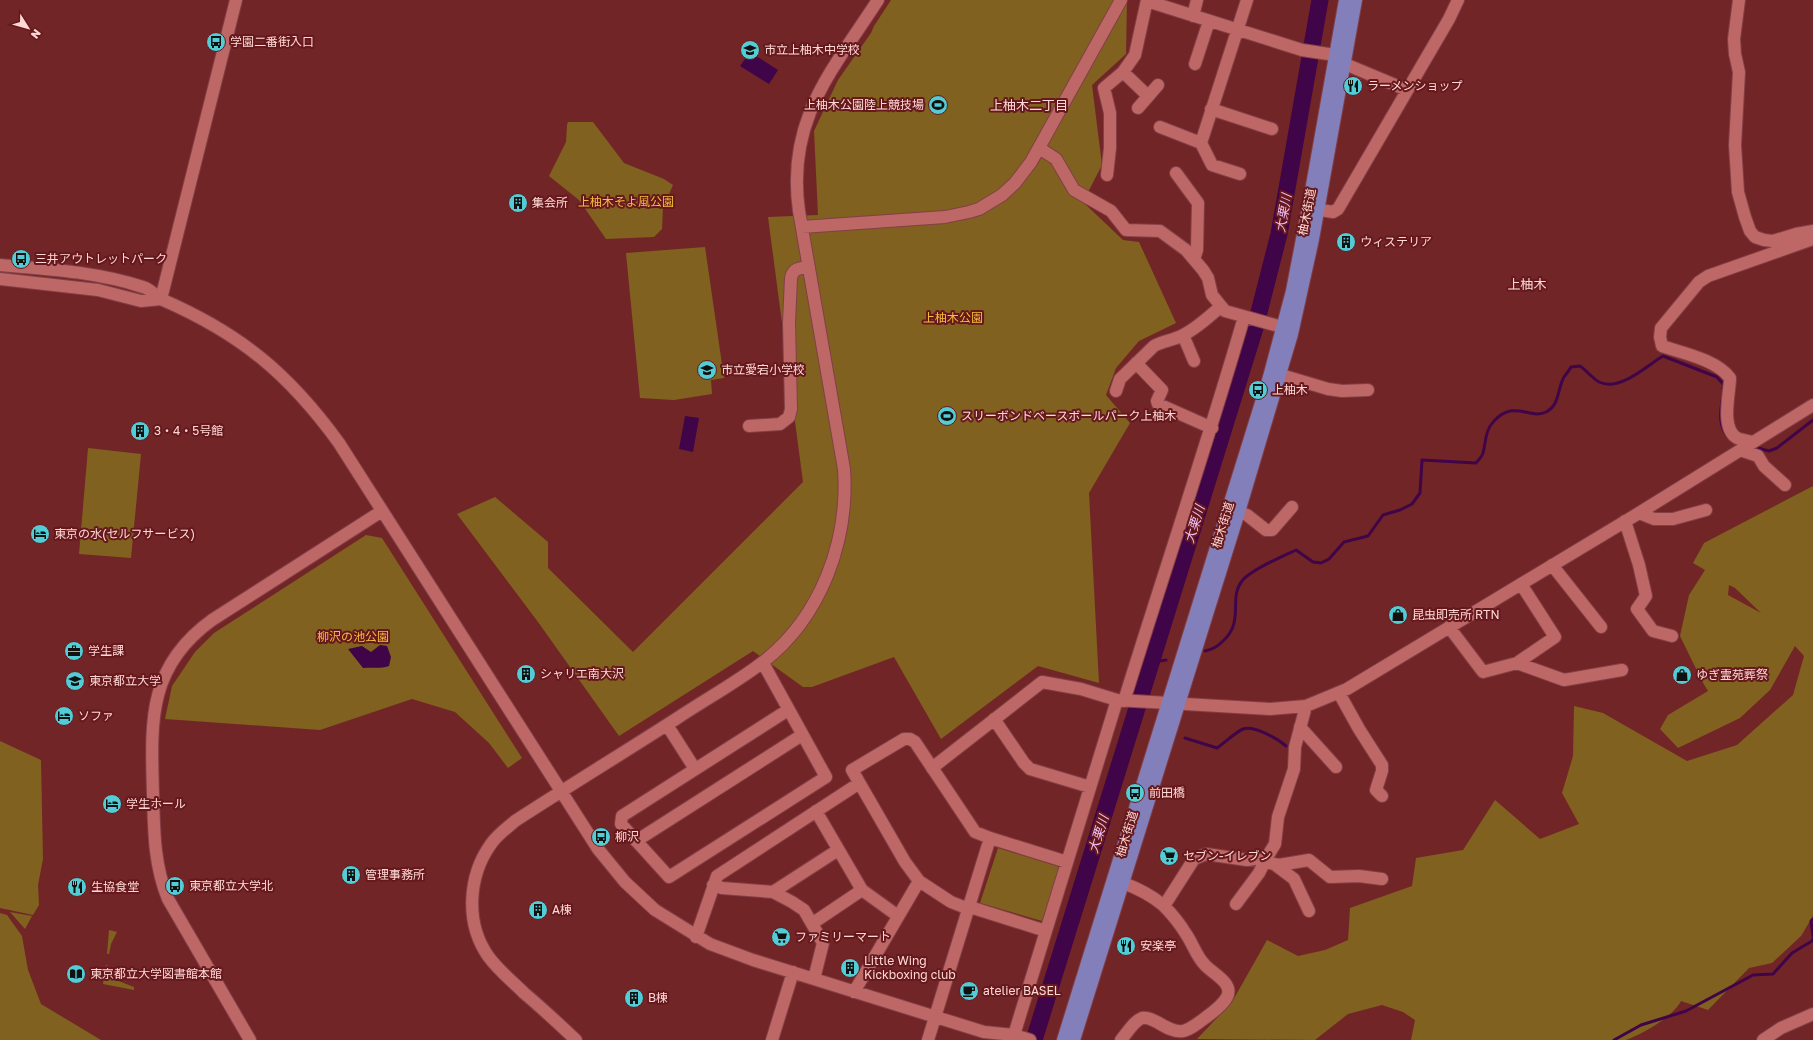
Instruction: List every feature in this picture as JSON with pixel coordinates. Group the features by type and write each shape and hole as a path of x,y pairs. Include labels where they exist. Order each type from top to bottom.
{"main road":[{"name":"柚木街道","path":"1063,1040 1174,703 1239,512 1281,375 1301,296 1335,55 1345,0"},
{"name":"柚木街道","path":"1074,1040 1123,883 1269,377 1313,209 1345,64 1356,0"}],"street":[{"path":"161,299 236,0"},
{"path":"576,1040 496,965 482,945 473,918 472,897 475,879 482,860 491,843 515,821 763,662 799,625 818,595 832,564 843,517 845,487 842,455 797,195 796,175 798,151 803,130 816,99 878,0"},
{"path":"802,227 946,217 969,212 989,203 1008,189 1024,171 1039,148 1122,0"},
{"path":"1107,175 1110,148 1110,113 1104,88 1123,72 1135,55 1147,0 1302,50 1335,55"},
{"path":"1193,16 1197,0"},
{"path":"1201,143 1246,0"},
{"path":"1313,209 1333,212 1338,209 1449,19 1458,0"},
{"path":"1739,0 1734,39 1738,72 1735,145 1738,192 1745,217 1750,232 1755,237 1764,240 1773,241 1796,234 1813,231"},
{"path":"1195,64 1209,21"},
{"path":"1345,64 1407,90"},
{"path":"1123,72 1148,96"},
{"path":"1138,108 1158,85"},
{"path":"1212,109 1272,129"},
{"path":"1160,127 1201,143 1212,165 1240,174"},
{"path":"1039,148 1056,159 1074,190 1111,211 1126,230 1160,231 1186,250 1208,278 1212,295 1225,311 1282,327"},
{"path":"1176,173 1198,204 1197,250 1194,259"},
{"path":"1752,442 1736,437 1730,429 1727,414 1730,378 1725,370 1714,363 1662,346 1660,337 1661,328 1699,282 1708,276 1813,239"},
{"path":"0,265 80,272 146,287 161,299 200,317 232,335 261,356 292,385 317,412 339,443 598,849 625,882 655,910 696,937 738,955 984,1032 1022,1037 1046,931 1090,787 1124,700 1173,544 1212,428 1246,317"},
{"path":"749,426 780,424 789,417 791,409 789,323 790,278 795,269 809,267"},
{"path":"0,279 98,290 141,301 161,299"},
{"path":"1116,391 1120,379 1148,351 1160,342 1183,335 1202,323 1220,306"},
{"path":"1183,335 1194,361"},
{"path":"1136,364 1162,390 1157,401 1158,404 1212,428"},
{"path":"1281,375 1342,391 1368,390"},
{"path":"932,768 1042,682 1081,689 1124,700 1270,709 1306,706 1339,693 1639,513 1813,405"},
{"path":"1740,450 1758,456 1764,466 1785,485"},
{"path":"1239,512 1247,515 1266,530 1272,530 1292,507"},
{"path":"1639,513 1654,519 1672,519 1706,510"},
{"path":"250,1040 177,914 164,888 155,855 151,738 153,713 163,679 172,661 192,637 212,620 382,511"},
{"path":"1625,521 1640,565 1646,596 1637,609 1653,631 1672,636"},
{"path":"1552,565 1601,627"},
{"path":"1449,627 1483,672 1517,663 1555,637 1521,584"},
{"path":"763,662 826,778 669,877 621,824 622,816 788,710"},
{"path":"1517,663 1564,680 1622,670"},
{"path":"1339,693 1358,729 1382,765 1382,771 1376,790 1382,796"},
{"path":"1236,904 1269,861 1275,844 1278,817 1294,769 1294,747 1306,706"},
{"path":"994,719 1024,763 1030,769 1090,787"},
{"path":"667,724 695,769"},
{"path":"1300,727 1336,767"},
{"path":"636,841 802,735"},
{"path":"1046,931 950,902 919,881 905,862 858,784 852,770 907,738 913,740 975,832 1067,862"},
{"path":"696,937 717,876 858,784"},
{"path":"816,811 862,890 898,916"},
{"path":"928,1040 990,838"},
{"path":"773,892 838,850"},
{"path":"1164,906 1194,859 1206,854 1247,860 1294,863 1309,860 1330,877 1359,876 1382,879"},
{"path":"1269,861 1294,880 1309,911"},
{"path":"854,992 919,881"},
{"path":"1121,1040 1133,1025 1141,1018 1150,1018 1170,1030 1180,1033 1190,1030 1213,1012 1227,998 1229,990 1227,984 1205,966 1197,956 1187,934 1164,906 1156,900 1123,883"},
{"path":"713,885 722,888 773,892 804,910 813,923 823,943 814,979"},
{"path":"813,923 862,890"},
{"path":"772,1040 793,972"},
{"path":"1763,1040 1781,1028 1813,1014"},
{"path":"984,1032 997,1040"}],"green space":[{"name":"上柚木公園","path":"891,0 1127,0 1126,54 1092,85 1102,165 1083,202 1123,240 1139,242 1176,323 1139,341 1116,368 1106,395 1130,423 1089,493 1099,683 1038,666 941,739 894,657 812,687 803,687 753,651 619,736 538,622 457,514 495,497 548,542 548,568 633,652 803,482 768,217 818,215 814,131 838,80 871,33"},
{"name":"上柚木そよ風公園","path":"568,122 593,122 624,163 664,179 673,185 663,208 662,229 654,237 606,239 579,200 549,176 566,142"},
{"path":"705,247 724,378 711,380 712,394 674,400 640,398 626,253"},
{"path":"88,448 141,454 131,558 79,554"},
{"path":"1813,486 1813,916 1801,936 1772,963 1749,968 1708,1010 1681,1001 1677,1007 1664,1019 1640,1034 1626,1040 1411,1040 1415,1020 1403,1012 1382,1005 1348,1014 1315,1040 1197,1039 1232,1002 1267,940 1298,956 1325,950 1348,940 1350,908 1412,886 1416,858 1463,850 1495,800 1540,839 1579,824 1562,793 1573,756 1574,706 1603,713 1687,761 1737,745 1793,695 1804,656 1795,646 1770,690 1740,718 1678,748 1660,729 1668,715 1708,691 1680,636 1689,595 1705,570 1693,563 1704,543","holes":["1729,585 1735,588 1761,613 1728,595"]},
{"name":"柳沢の池公園","path":"366,535 382,538 522,758 508,768 489,743 455,712 412,699 320,730 165,719 172,686 195,652 214,633"},
{"path":"0,741 41,760 43,859 38,885 39,905 33,915 0,908"},
{"path":"998,848 1060,867 1042,921 980,903"},
{"path":"10,912 32,916 25,929"},
{"path":"0,913 7,915 22,936 28,970 41,1004 101,1040 0,1040"},
{"path":"109,930 117,932 111,944 109,954 107,954"},
{"path":"106,965 109,966 116,980 134,987 134,990 103,984"}],"shaded area":[{"path":"750,52 778,70 769,84 740,66"},
{"path":"685,416 699,418 693,452 679,449"},
{"path":"380,645 387,646 391,657 389,666 379,668 363,668 348,649 362,646 371,652"}],"waterway":[{"name":"大栗川","path":"1034,1040 1255,328 1279,234 1320,0"},
{"path":"1205,651 1213,649 1230,633 1235,618 1236,595 1238,588 1242,581 1252,572 1296,550 1313,562 1321,563 1329,559 1344,542 1368,536 1383,515 1400,510 1412,504 1420,493 1422,460 1476,463 1481,457 1487,432 1494,421 1509,411 1522,411 1540,414 1551,409 1556,401 1564,377 1571,367 1580,366 1599,382 1615,384 1624,381 1663,356 1717,377 1724,385 1723,388"},
{"path":"1722,401 1722,425 1728,437"},
{"path":"1758,448 1769,451 1777,448 1813,420"},
{"path":"1153,662 1166,660"},
{"name":"大栗川","path":"1133,723 1137,724"},
{"path":"1185,738 1217,748 1240,730 1248,728 1266,733 1286,746"},
{"path":"1813,919 1811,921 1813,936"},
{"path":"1614,1040 1641,1025 1686,1011 1753,975 1773,974 1792,953 1813,939"}],"place":[{"name":"学園二番街入口","path":"216,42"},
{"name":"市立上柚木中学校","path":"750,50"},
{"name":"ラーメンショップ","path":"1353,86"},
{"name":"上柚木公園陸上競技場","path":"938,105"},
{"name":"集会所","path":"518,203"},
{"name":"ウィステリア","path":"1346,242"},
{"name":"三井アウトレットパーク","path":"21,259"},
{"name":"市立愛宕小学校","path":"707,370"},
{"name":"上柚木","path":"1258,390"},
{"name":"スリーボンドベースボールパーク上柚木","path":"947,416"},
{"name":"3・4・5号館","path":"140,431"},
{"name":"東京の水(セルフサービス)","path":"40,534"},
{"name":"昆虫即売所 RTN","path":"1398,615"},
{"name":"学生課","path":"74,651"},
{"name":"シャリエ南大沢","path":"526,674"},
{"name":"ゆぎ霊苑葬祭","path":"1682,675"},
{"name":"東京都立大学","path":"75,681"},
{"name":"ソファ","path":"64,716"},
{"name":"前田橋","path":"1135,793"},
{"name":"学生ホール","path":"112,804"},
{"name":"柳沢","path":"601,837"},
{"name":"セブン-イレブン","path":"1169,856"},
{"name":"管理事務所","path":"351,875"},
{"name":"東京都立大学北","path":"175,886"},
{"name":"生協食堂","path":"77,887"},
{"name":"A棟","path":"538,910"},
{"name":"ファミリーマート","path":"781,937"},
{"name":"安楽亭","path":"1126,946"},
{"name":"Little Wing Kickboxing club","path":"850,968"},
{"name":"東京都立大学図書館本館","path":"76,974"},
{"name":"atelier BASEL","path":"969,991"},
{"name":"B棟","path":"634,998"}],"district":[{"name":"上柚木二丁目","path":"1029,105"},
{"name":"上柚木","path":"1527,284"}]}
